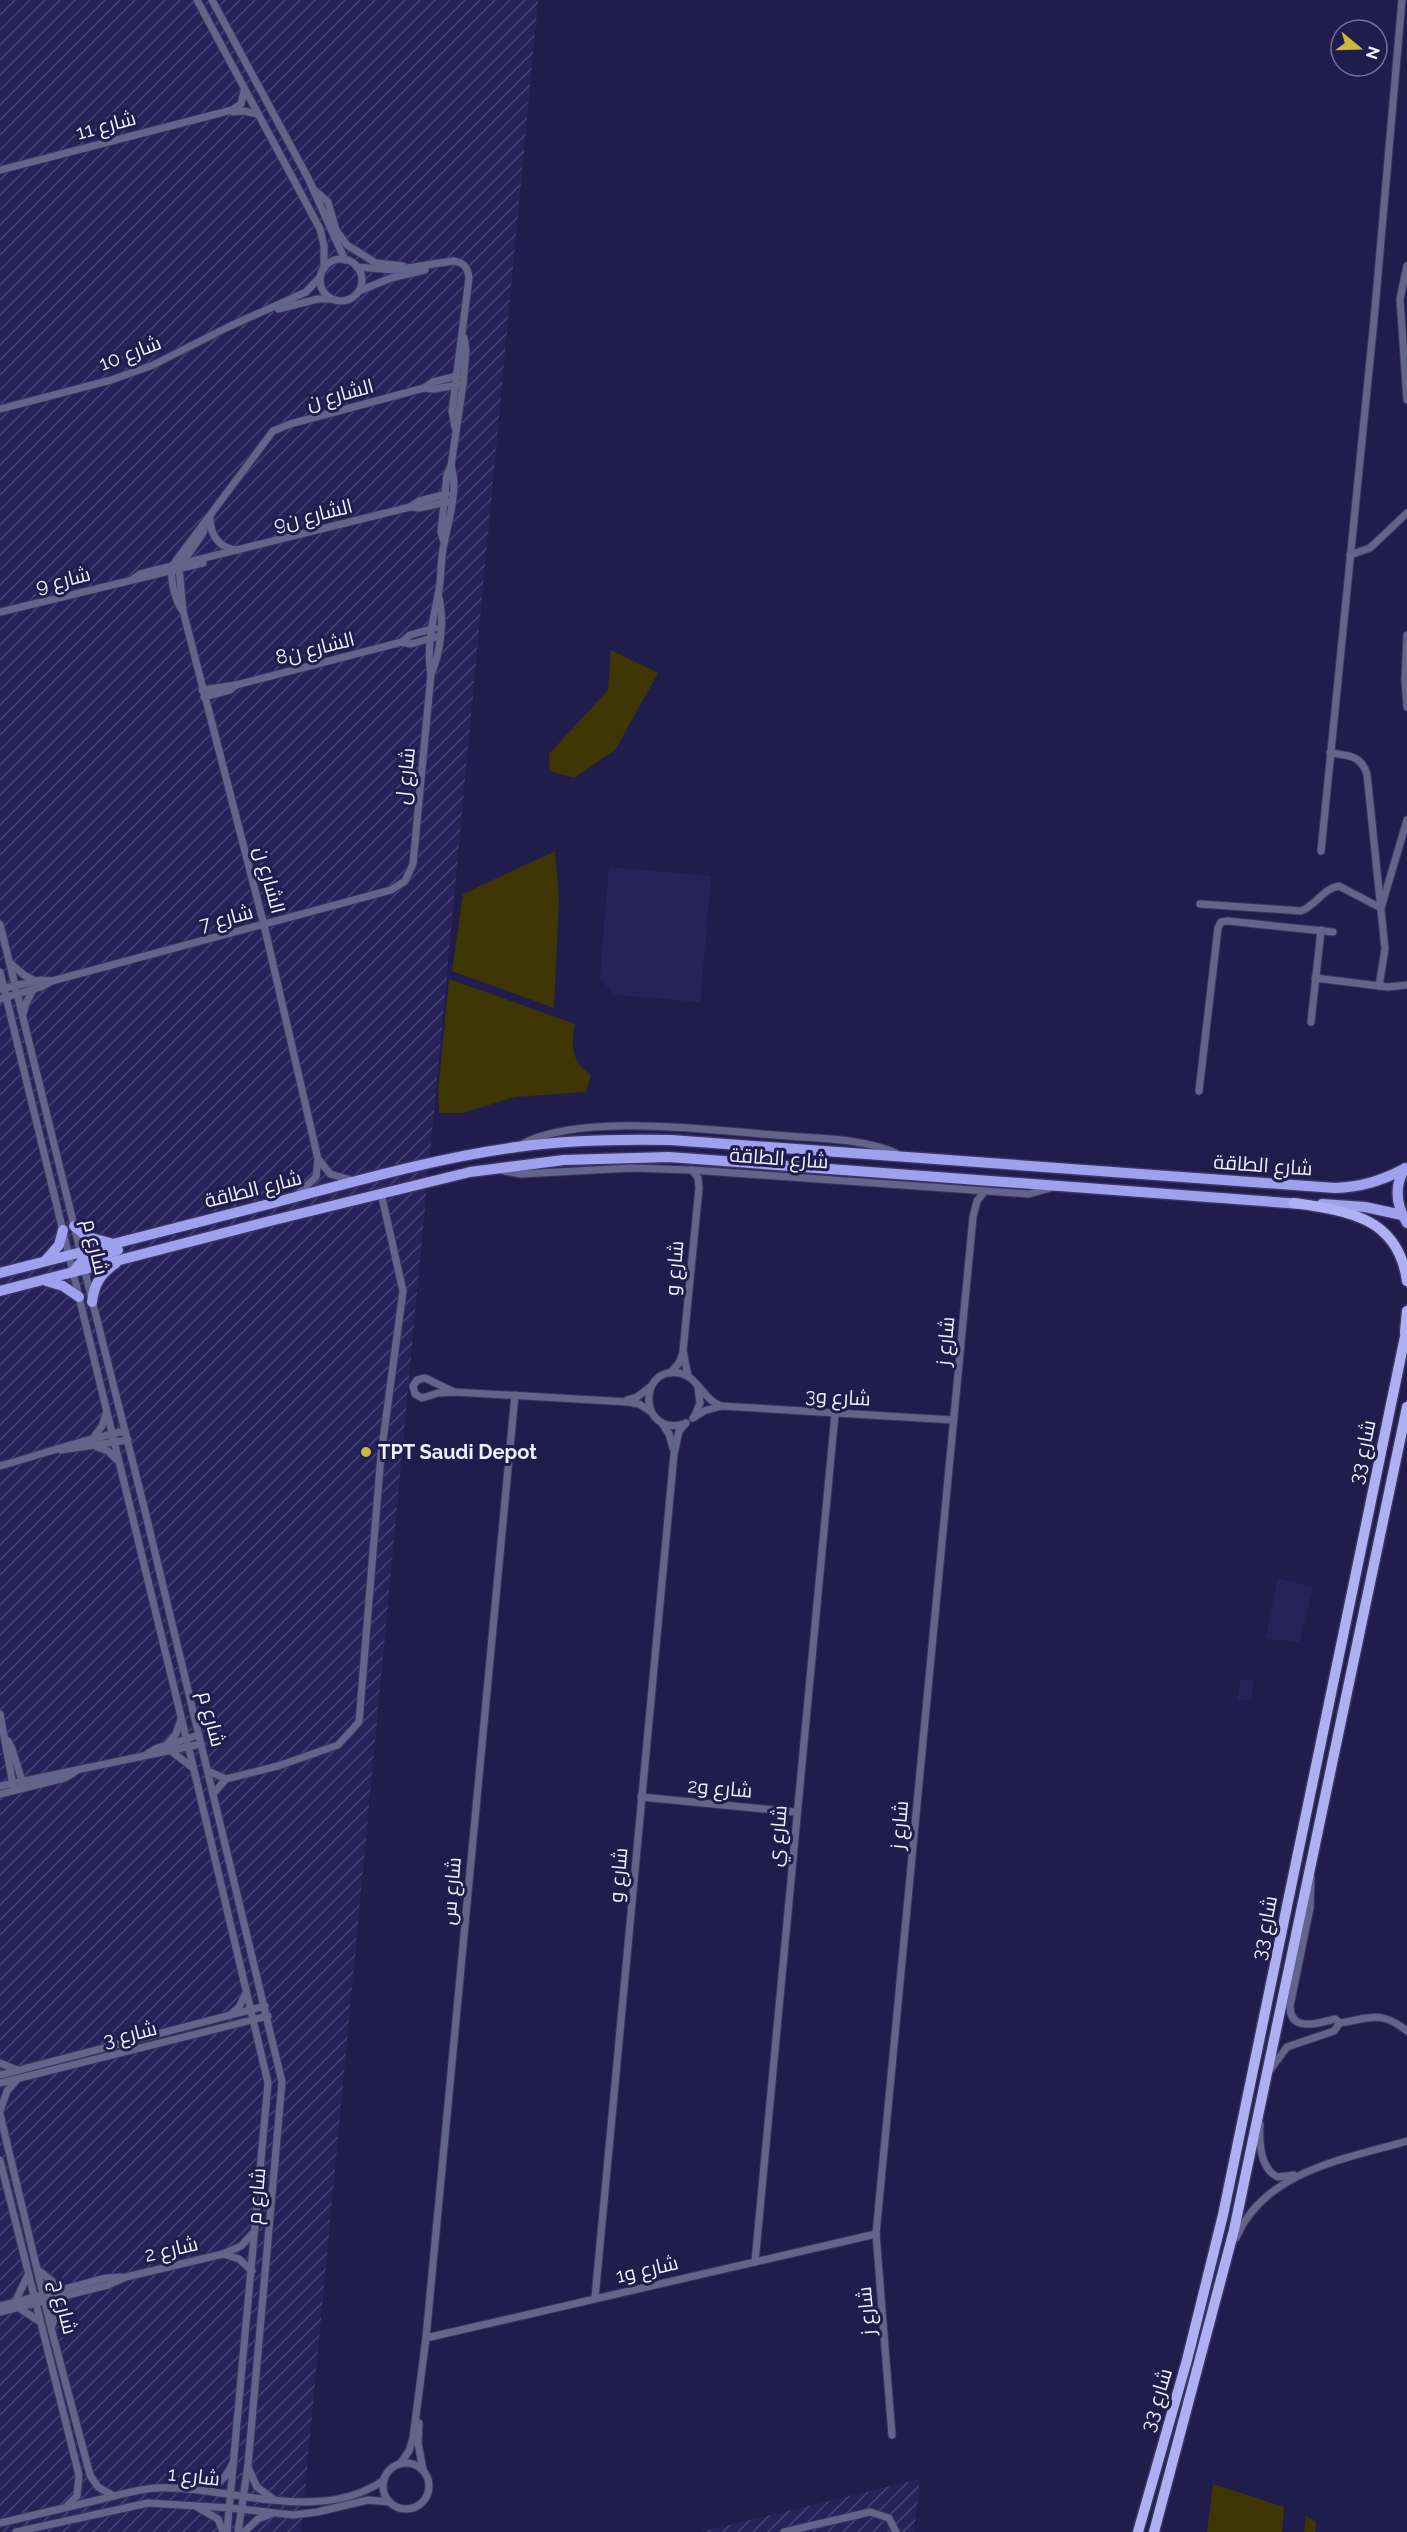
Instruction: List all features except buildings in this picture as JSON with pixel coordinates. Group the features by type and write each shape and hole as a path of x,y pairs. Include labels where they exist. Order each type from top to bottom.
{"highway":[{"path":"1294,1203 1343,1211 1373,1223 1398,1251 1407,1281"},
{"name":"شارع 33","path":"1138,2532 1187,2360 1223,2215 1406,1331 1407,1311"},
{"name":"شارع 33","path":"1154,2532 1222,2278 1268,2075 1407,1407"}],"main road":[{"name":"شارع الطاقة","path":"0,1289 43,1281 113,1244 356,1182 516,1147 618,1139 661,1140 1335,1188 1358,1187 1376,1182 1405,1167"},
{"name":"شارع الطاقة","path":"0,1273 44,1262 122,1259 435,1179 496,1168 564,1160 669,1158 1294,1203 1365,1206 1405,1219"},
{"path":"1405,1167 1398,1187 1399,1206 1405,1219"},
{"path":"0,1289 213,1219"},
{"path":"44,1262 55,1251 69,1228 96,1241 113,1244"},
{"path":"92,1302 96,1283 101,1275 122,1259"},
{"path":"43,1281 63,1286 80,1297"}],"street":[{"path":"197,0 320,229 324,246 324,268 320,277 322,290 331,299 349,300 359,291 390,278 447,262"},
{"path":"212,0 313,188 336,245 345,260 357,267 386,270 447,262"},
{"path":"1321,851 1374,320 1402,0"},
{"name":"شارع 11","path":"0,170 236,108 244,98 244,88"},
{"name":"شارع 11","path":"221,113 244,111 257,114"},
{"path":"313,188 326,199 338,234 352,249 376,263 412,268"},
{"path":"324,268 331,262 345,260"},
{"name":"شارع ل","path":"447,262 459,262 466,268 469,278 463,336 458,350 455,376 452,411 455,427"},
{"path":"1407,266 1400,292 1400,305 1407,400"},
{"path":"357,267 362,279 359,291"},
{"name":"شارع 10","path":"0,409 132,373 306,292 320,277"},
{"name":"شارع 10","path":"266,311 311,300 331,299"},
{"name":"شارع ل","path":"405,881 413,864 431,674 429,662 442,607 438,594 444,542 441,532 454,475 451,466 455,427 460,411 466,350 463,336"},
{"name":"الشارع ن","path":"318,1159 264,925 203,693 175,569 203,532 210,516 273,431 290,424 424,388 433,382 464,374"},
{"name":"الشارع ن","path":"424,388 434,389 463,384"},
{"name":"الشارع ن9","path":"175,569 410,507 419,501 449,493"},
{"name":"الشارع ن9","path":"410,507 419,508 448,502"},
{"path":"1350,555 1368,549 1407,513"},
{"path":"210,516 210,525 217,541 224,546 240,550"},
{"name":"شارع 9","path":"0,612 134,579 140,574 175,569"},
{"name":"الشارع ن8","path":"203,693 402,642 410,635 436,628"},
{"path":"1407,635 1405,680 1407,707"},
{"name":"الشارع ن8","path":"402,642 411,644 435,638"},
{"path":"1330,753 1354,757 1366,770 1385,954 1379,986"},
{"path":"1381,908 1407,820"},
{"name":"شارع 7","path":"3,998 33,990 52,981 391,890 405,881"},
{"path":"1200,904 1301,911 1308,908 1330,889 1339,886 1381,908"},
{"path":"1199,1091 1218,928 1221,922 1333,932"},
{"name":"شارع م","path":"0,924 16,986 77,1262 92,1302 128,1440 282,2082 248,2465 238,2532"},
{"path":"1311,1022 1321,930"},
{"path":"9,962 35,981"},
{"name":"شارع م","path":"0,972 3,998 69,1228 77,1262 80,1297 111,1434 182,1717 268,2083 231,2508 225,2532"},
{"path":"1315,978 1379,986 1407,985"},
{"name":"شارع 7","path":"2,989 35,981 52,981"},
{"path":"23,1017 26,1003 33,990"},
{"path":"0,1007 9,1014"},
{"path":"318,1159 330,1174 356,1182"},
{"path":"289,1199 311,1184 318,1170 318,1159"},
{"name":"شارع الطاقة","path":"496,1168 521,1174 600,1168 692,1170 1029,1194 1058,1186"},
{"name":"شارع و","path":"670,1372 679,1363 683,1351 699,1188 698,1178 692,1170"},
{"name":"شارع و","path":"699,1188 703,1176 709,1171"},
{"name":"شارع ز","path":"966,1190 971,1198 973,1217"},
{"name":"شارع ز","path":"892,2435 876,2234 973,1217 977,1202 984,1192"},
{"path":"213,1794 226,1779 278,1766 338,1745 359,1722 381,1455 403,1291 381,1193"},
{"name":"شارع و","path":"683,1351 688,1376"},
{"path":"621,1401 637,1397 655,1380 670,1372 688,1376 708,1399 721,1406"},
{"path":"454,1392 425,1378 419,1379 413,1386 415,1394 422,1398 438,1393 454,1392 621,1401 639,1404 662,1423 670,1425 689,1420 700,1403 698,1387"},
{"path":"650,1387 648,1395 650,1411"},
{"name":"شارع س","path":"400,2464 411,2445 426,2338 515,1395"},
{"name":"شارع و3","path":"689,1420 704,1411 721,1406 954,1420"},
{"path":"94,1442 106,1412"},
{"name":"شارع ي","path":"755,2262 795,1812 835,1414"},
{"name":"شارع و","path":"595,2298 674,1454 678,1434 689,1420"},
{"name":"شارع و","path":"662,1423 671,1438 674,1454"},
{"path":"0,1466 94,1442 111,1434 125,1431"},
{"path":"94,1442 128,1440"},
{"path":"94,1442 108,1451 118,1462"},
{"path":"132,1520 146,1515"},
{"path":"167,1660 180,1656"},
{"path":"0,1714 14,1787"},
{"path":"169,1748 179,1729 182,1717"},
{"path":"169,1748 186,1738 199,1735"},
{"path":"6,1739 12,1749 23,1785"},
{"path":"0,1794 14,1787 65,1778 76,1772 169,1748 201,1744"},
{"path":"169,1748 182,1757 194,1770"},
{"path":"208,1771 226,1779"},
{"path":"0,1786 14,1787"},
{"name":"شارع و2","path":"641,1797 795,1812"},
{"path":"1310,1874 1312,1886 1310,1908 1290,2011 1295,2020 1304,2025 1335,2019 1340,2023"},
{"path":"228,2016 239,2007 246,1993"},
{"name":"شارع 3","path":"0,2075 265,2006"},
{"name":"شارع 3","path":"0,2084 267,2016"},
{"path":"1268,2075 1287,2047 1299,2041 1334,2031 1340,2023 1379,2016 1388,2018 1407,2031"},
{"path":"233,2025 255,2033"},
{"path":"0,2063 20,2071"},
{"path":"0,2113 7,2091 18,2079"},
{"path":"1263,2097 1260,2136 1264,2161 1270,2173 1282,2178 1407,2141"},
{"name":"شارع ج","path":"0,2113 51,2328 90,2475 98,2487 114,2496"},
{"name":"شارع ج","path":"0,2160 79,2475 77,2496 64,2508"},
{"path":"1222,2278 1238,2234 1259,2205 1276,2189 1314,2169"},
{"path":"257,2205 271,2206"},
{"name":"شارع 2","path":"0,2312 106,2278 126,2277 223,2254 240,2246 254,2232"},
{"name":"شارع و1","path":"426,2338 876,2234"},
{"name":"شارع 2","path":"223,2254 239,2259 252,2271"},
{"path":"38,2270 63,2293 51,2328"},
{"path":"28,2273 17,2305 39,2321"},
{"name":"شارع 2","path":"0,2306 17,2305"},
{"name":"شارع س","path":"420,2391 418,2443 423,2470"},
{"path":"194,2491 213,2487 223,2480 236,2455"},
{"path":"400,2464 415,2465 423,2470 429,2487 421,2503 405,2509 389,2502 384,2492 384,2480 390,2470 400,2464"},
{"path":"248,2465 257,2487 277,2500"},
{"name":"شارع 1","path":"0,2523 157,2488 243,2498 307,2502 360,2492 384,2480"},
{"name":"شارع 1","path":"16,2532 148,2503 189,2504 305,2514 368,2500 389,2502"},
{"path":"189,2504 213,2515 225,2532"},
{"path":"784,2532 870,2512 889,2518 896,2532"},
{"path":"244,2532 258,2519 274,2513"}],"shaded area":[{"path":"0,0 538,0 301,2532 0,2532"},
{"path":"611,650 658,673 615,750 574,778 550,771 549,754 608,690"},
{"path":"555,851 559,898 554,1008 452,971 463,894"},
{"path":"609,867 711,876 700,1002 615,995 600,978"},
{"path":"449,979 575,1024 574,1053 584,1070 591,1075 586,1092 515,1097 462,1113 439,1113 438,1092"},
{"path":"1278,1578 1313,1587 1299,1642 1266,1639"},
{"path":"1241,1680 1253,1680 1251,1699 1237,1701"},
{"path":"920,2479 914,2532 701,2532"},
{"path":"1213,2484 1284,2507 1282,2532 1207,2532"},
{"path":"1306,2516 1316,2522 1315,2532 1304,2532"}],"place":[{"name":"TPT Saudi Depot","path":"366,1452"}]}
